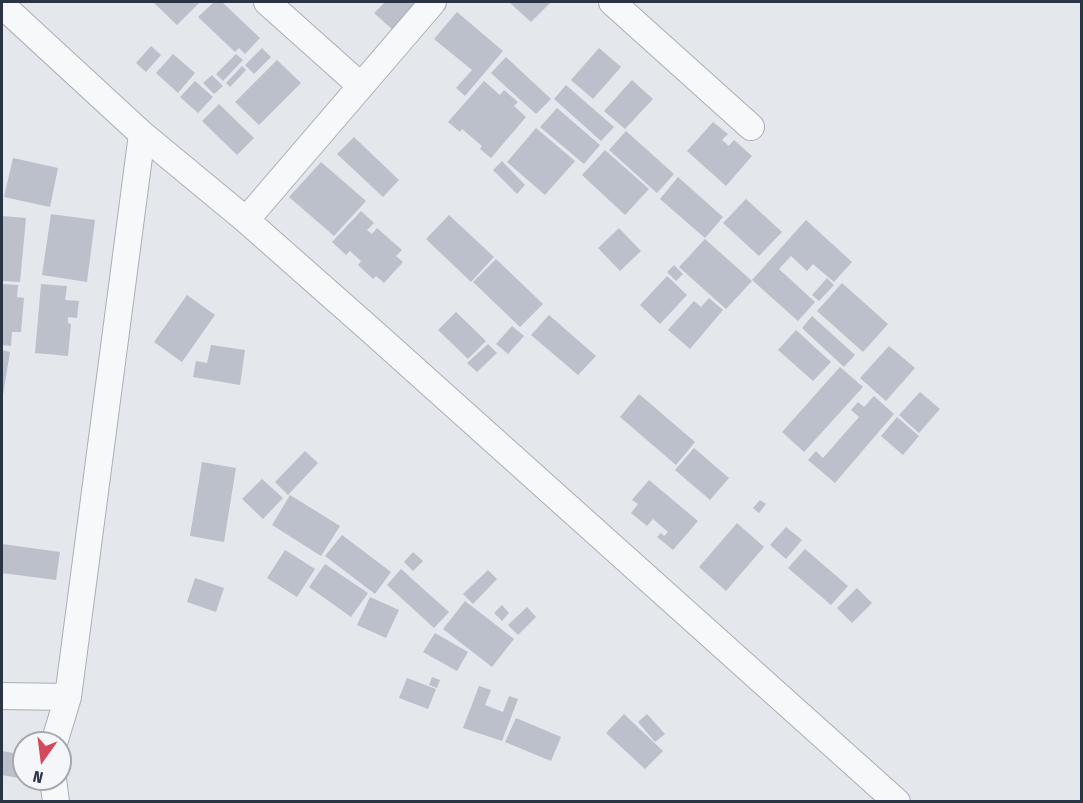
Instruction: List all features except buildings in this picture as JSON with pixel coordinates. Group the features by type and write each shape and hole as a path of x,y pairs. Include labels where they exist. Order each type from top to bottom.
{"street":[{"path":"267,2 361,86"},
{"path":"246,220 433,2"},
{"path":"612,2 751,127"},
{"path":"2,5 142,134 246,220 897,801"},
{"path":"58,731 68,697 142,134"},
{"path":"2,696 68,697"}]}
